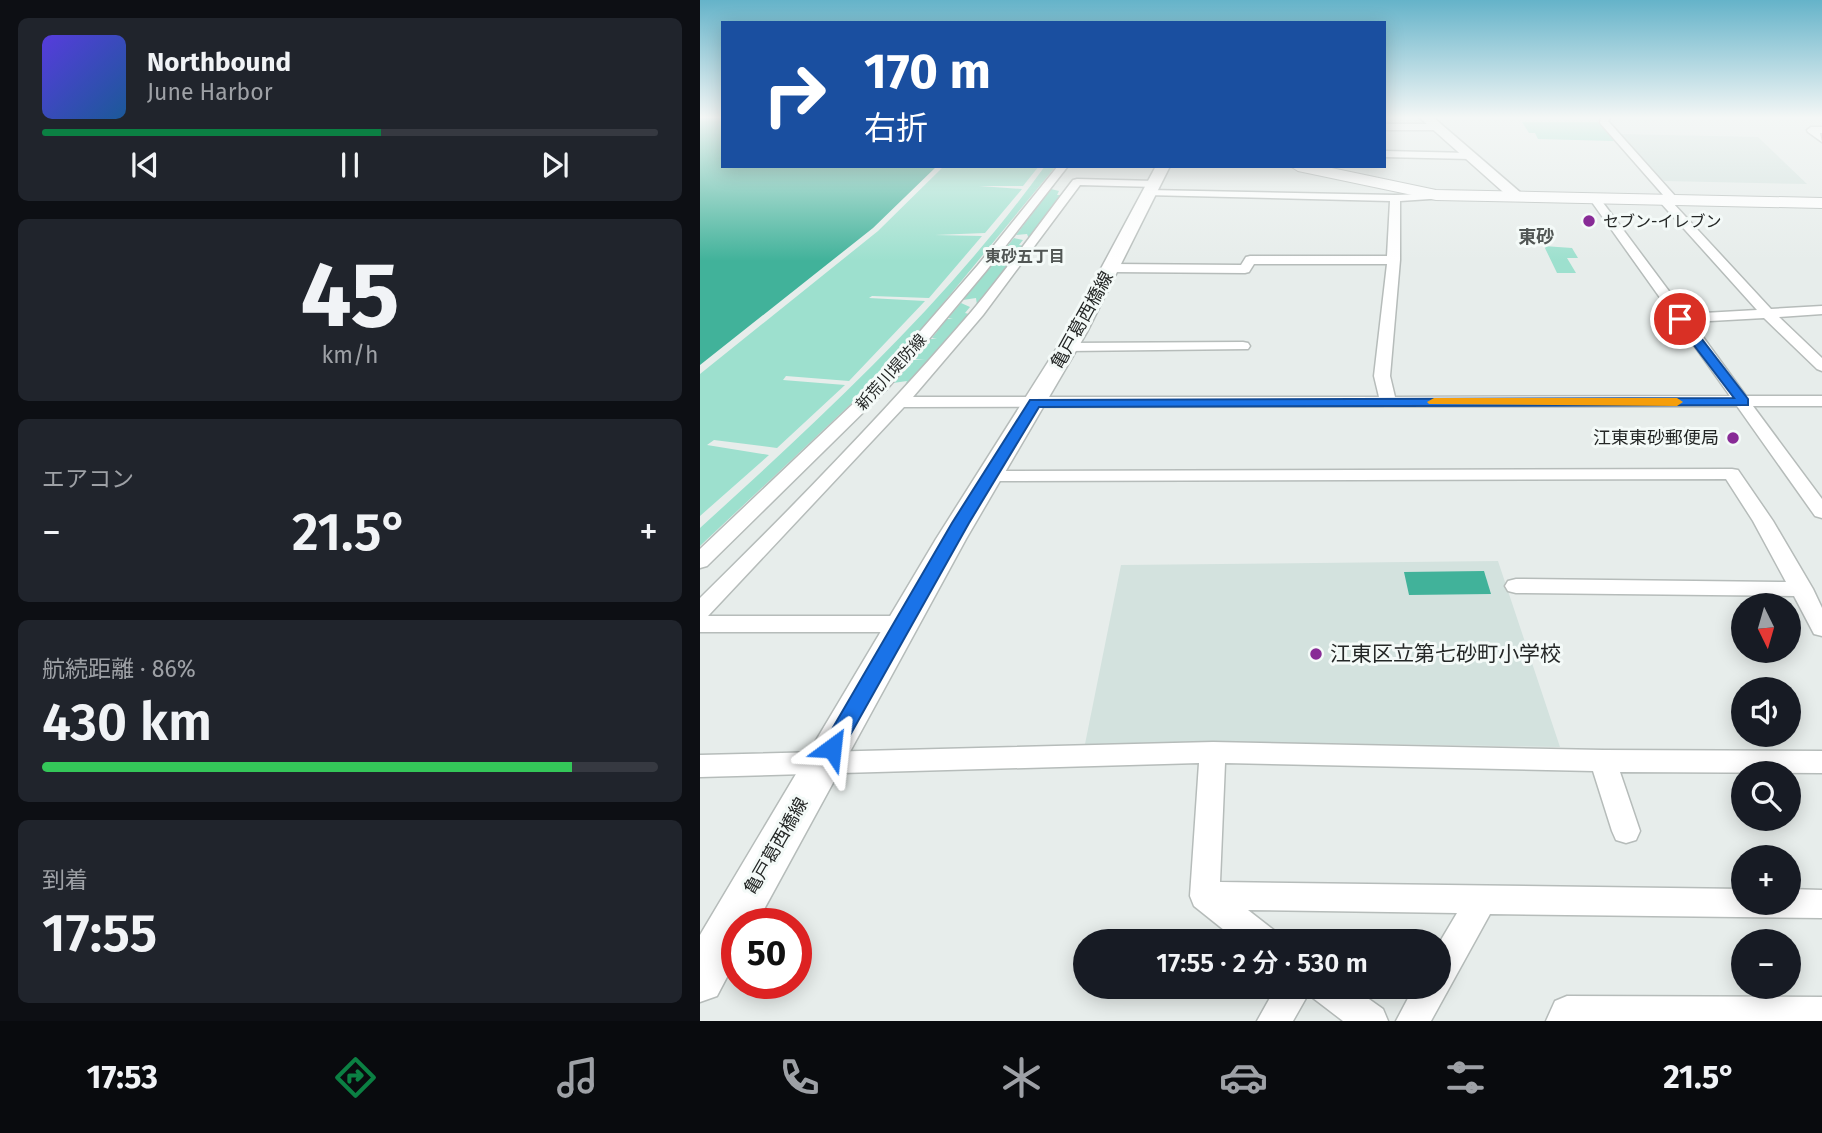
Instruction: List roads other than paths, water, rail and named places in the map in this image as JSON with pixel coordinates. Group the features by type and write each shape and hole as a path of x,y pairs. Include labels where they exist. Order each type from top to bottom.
{"main road":[{"path":"1481,166 1516,196"},
{"path":"1307,168 1408,191 1445,195 1822,203"},
{"name":"亀戸葛西橋線","path":"702,972 989,476 1068,347 1154,185"}],"street":[{"path":"1639,166 1769,314 1822,366"},
{"name":"新荒川堤防線","path":"700,561 880,386 982,268 1061,168"},
{"path":"700,611 773,538 900,402 978,312 1068,194 1154,185 1395,198 1445,195"},
{"path":"1388,402 1382,376 1394,260 1395,198"},
{"path":"1594,198 1822,512"},
{"path":"1112,268 1245,269 1250,260 1394,260"},
{"path":"1680,319 1822,310"},
{"path":"1068,347 1243,346"},
{"path":"900,402 1822,401"},
{"path":"989,476 1732,474 1802,589 1822,628"},
{"path":"1516,586 1802,589"},
{"path":"700,624 903,624"},
{"path":"1205,896 1213,752"},
{"path":"700,766 1213,752 1603,761 1822,762"},
{"path":"1603,761 1626,831"},
{"path":"1205,896 1731,903"},
{"path":"1205,896 1247,929"},
{"path":"1451,954 1482,900"},
{"path":"1801,904 1822,904"},
{"path":"1274,1021 1288,999"},
{"path":"1341,999 1371,1021"},
{"path":"1413,1021 1425,999"},
{"path":"1563,1021 1567,1013 1822,1014"}],"place":[{"name":"セブン-イレブン","path":"1589,221"},
{"name":"江東東砂郵便局","path":"1733,438"},
{"name":"江東区立第七砂町小学校","path":"1316,654"}],"district":[{"name":"東砂","path":"1536,237"},
{"name":"東砂五丁目","path":"1025,256"}]}
